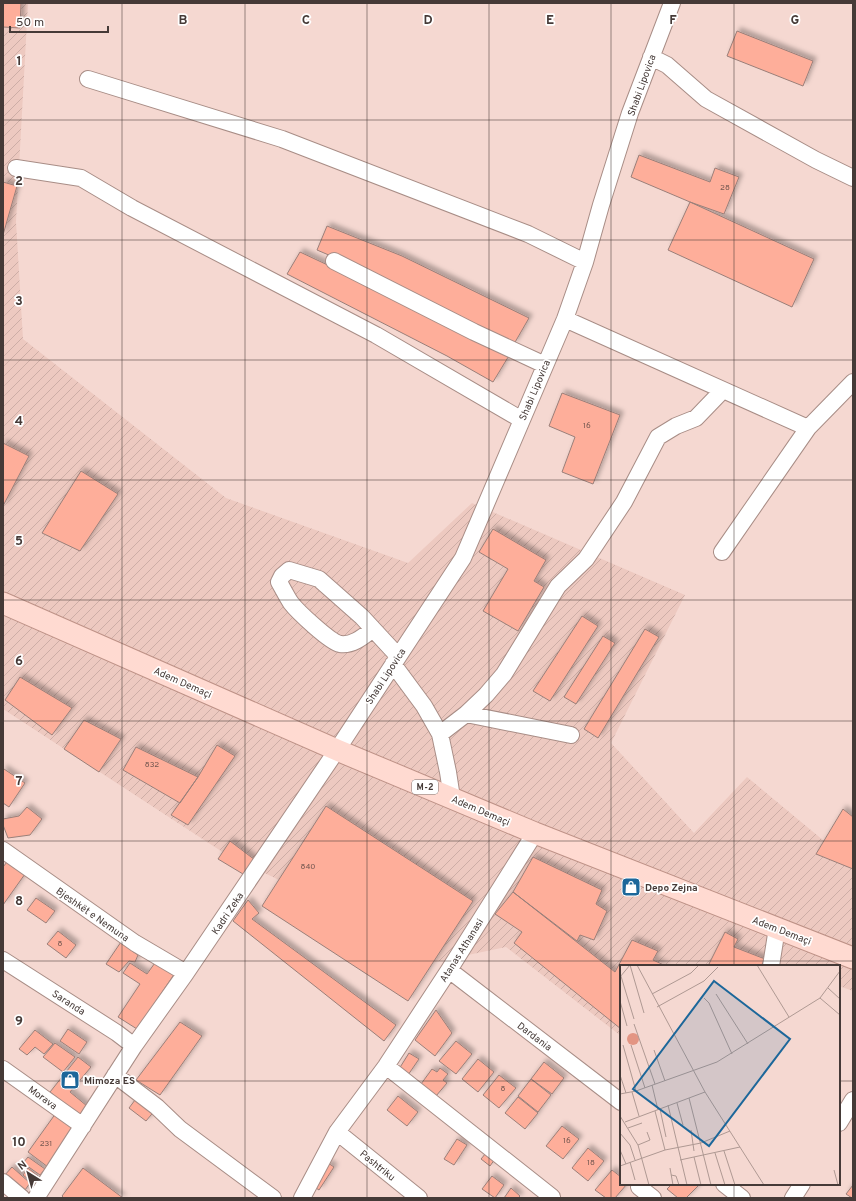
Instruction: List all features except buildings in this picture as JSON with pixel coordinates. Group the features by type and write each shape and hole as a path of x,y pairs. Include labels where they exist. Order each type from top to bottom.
{"main road":[{"name":"Adem Demaçi","path":"3,603 338,750 535,833 853,958"}],"street":[{"name":"Shabi Lipovica","path":"338,750 395,660 463,558 565,319 585,262 601,205 628,120 672,3"},
{"path":"651,57 667,65 706,99 816,160 853,178"},
{"path":"88,79 282,139 528,234 585,262"},
{"path":"16,168 81,178 132,208 376,335 522,420"},
{"path":"334,261 474,332 545,364"},
{"path":"565,319 808,428"},
{"path":"722,552 808,428 853,382"},
{"path":"440,734 466,714 486,695 504,674 558,586 586,559 624,502 658,437 676,426 696,418 723,390"},
{"path":"373,629 362,638 351,643 340,644 327,638 292,604 279,582 282,576 289,570 319,579 373,629 395,660 440,734 452,798"},
{"path":"466,714 571,735"},
{"name":"Kadri Zeka","path":"36,1198 134,1046 186,973 338,750"},
{"name":"Atanas Athanasi","path":"302,1198 337,1132 386,1066 449,970 535,833"},
{"name":"Bjeshkët e Nemuna","path":"3,850 135,943 186,973"},
{"path":"771,965 777,928"},
{"name":"Saranda","path":"3,960 117,1033 134,1046"},
{"name":"Dardania","path":"449,970 620,1101"},
{"path":"386,1066 552,1197"},
{"name":"Morava","path":"3,1069 83,1126"},
{"path":"115,1075 157,1107 180,1129 273,1198"},
{"path":"840,1122 853,1100"},
{"name":"Pashtriku","path":"337,1132 419,1198"},
{"path":"3,1182 22,1198"},
{"path":"725,1185 742,1198"},
{"path":"792,1198 801,1185"},
{"path":"638,1187 653,1198"}],"shaded area":[{"path":"3,3 28,3 16,222 23,339 226,498 408,563 472,503 685,595 611,743 694,833 747,777 853,865 853,991 840,986 840,965 620,965 620,1035 506,947 425,964 344,912 224,853 3,709"}],"place":[{"name":"Depo Zejna","path":"631,887"},
{"name":"Mimoza ES","path":"70,1080"}]}
